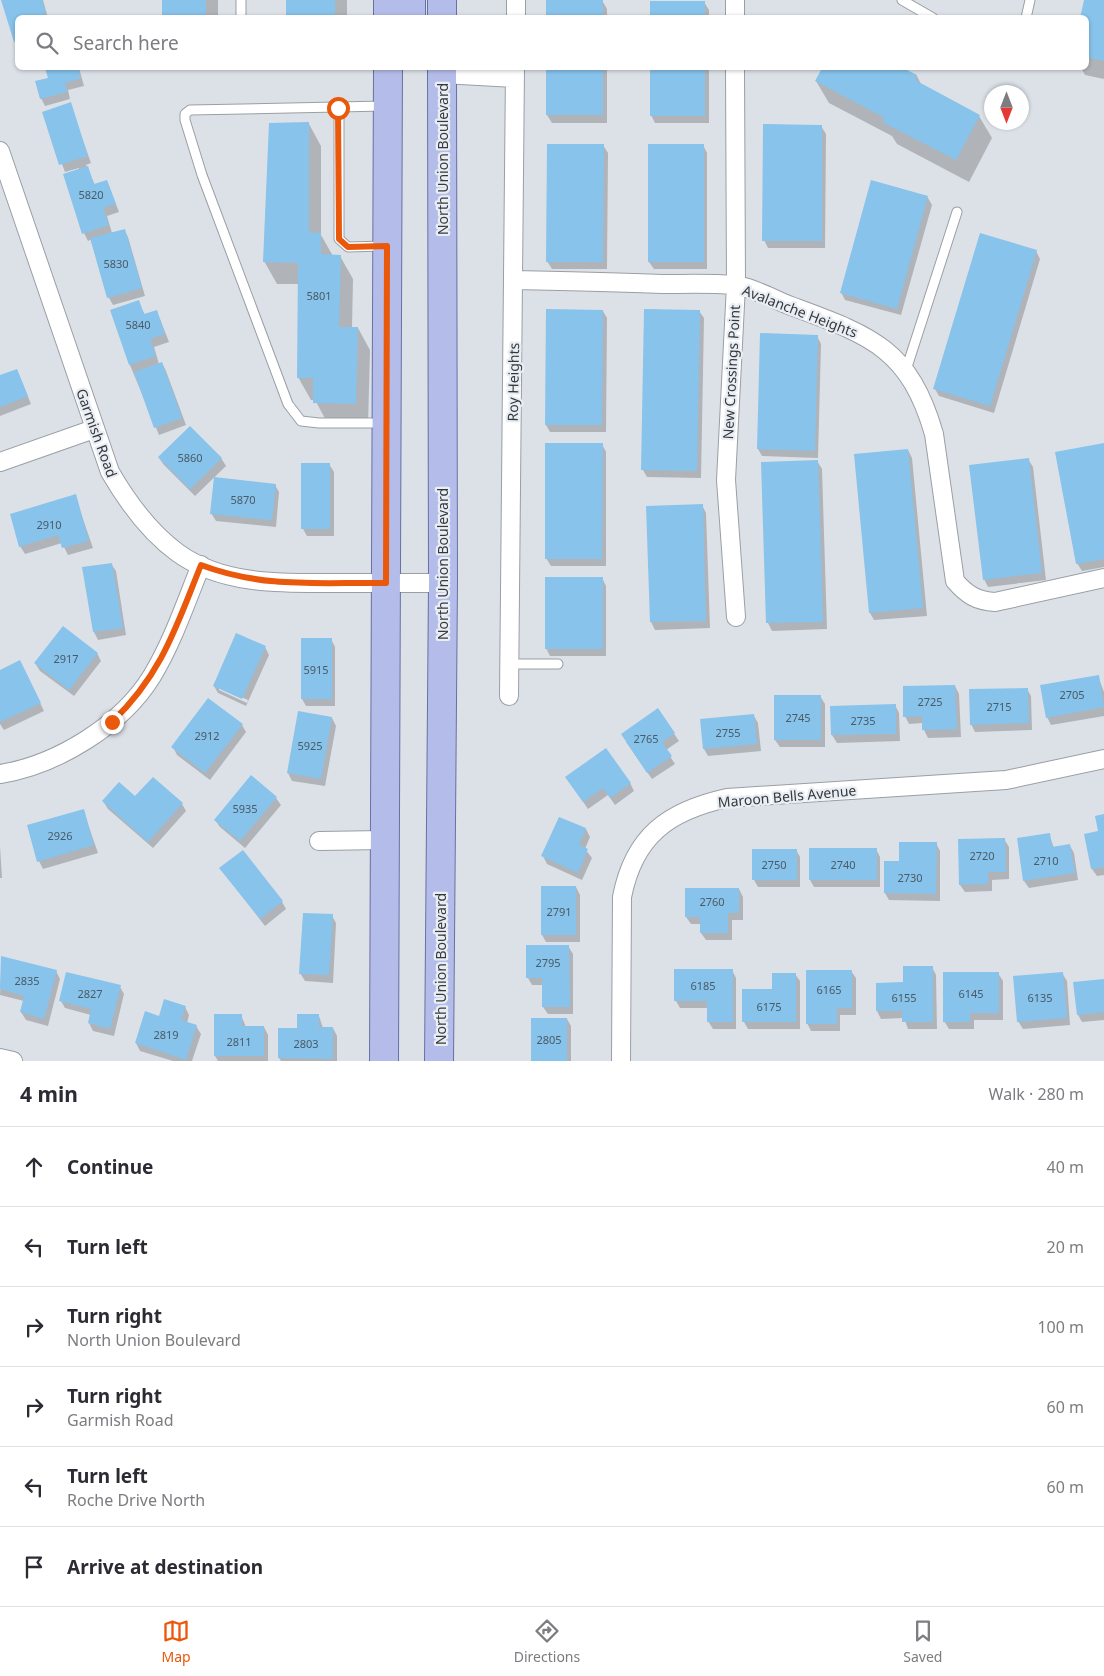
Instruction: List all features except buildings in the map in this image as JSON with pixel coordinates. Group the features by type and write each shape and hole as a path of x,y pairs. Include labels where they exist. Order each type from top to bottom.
{"main road":[{"path":"388,0 388,15"},
{"path":"411,0 411,15"},
{"path":"384,1061 388,70"},
{"name":"North Union Boulevard","path":"437,70 443,583 439,1061"}],"street":[{"path":"516,0 516,15"},
{"path":"735,0 735,15"},
{"path":"437,70 515,73"},
{"name":"New Crossings Point","path":"735,70 736,286 726,480 736,617"},
{"name":"Roy Heights","path":"508,696 515,73"},
{"name":"Garmish Road","path":"0,151 5,181 110,472 141,518 179,554 201,565 226,574 271,583 443,583"},
{"name":"Avalanche Heights","path":"514,280 736,286 830,320 868,338 891,353 906,370 920,392 934,434 955,581 967,594 982,601 996,602 1104,578"},
{"path":"0,462 94,429"},
{"path":"0,774 31,766 64,753 96,733 132,702 152,677 168,646 201,565"},
{"name":"Maroon Bells Avenue","path":"621,1061 622,897 626,874 638,852 654,831 675,815 703,804 727,798 1006,780 1104,759"},
{"path":"319,841 384,840"},
{"path":"0,1058 13,1061"}],"lane":[{"path":"241,0 241,15"},
{"path":"902,0 928,15"},
{"path":"1027,15 1030,0"},
{"path":"387,424 319,424 301,420 288,404 202,175 185,120 185,114 190,110 388,106"},
{"path":"338,108 339,239 348,247 387,246"},
{"path":"906,370 958,212"},
{"path":"509,664 558,664"}],"route":[{"path":"112,722 132,702 152,677 168,646 201,565 226,574 271,583 386,583 387,246 348,247 339,239 338,108"}]}
